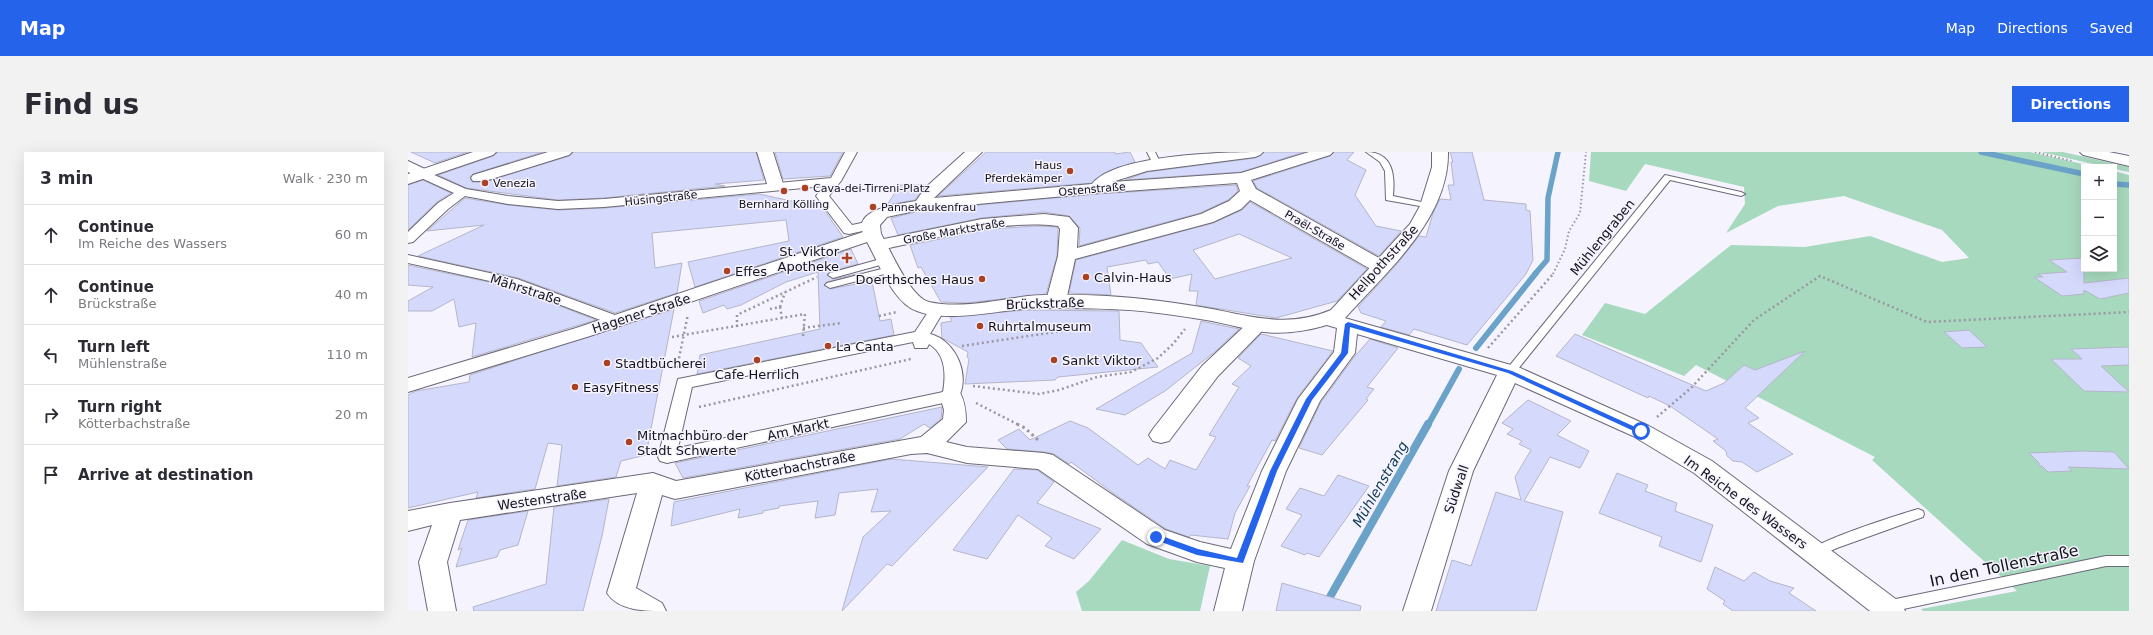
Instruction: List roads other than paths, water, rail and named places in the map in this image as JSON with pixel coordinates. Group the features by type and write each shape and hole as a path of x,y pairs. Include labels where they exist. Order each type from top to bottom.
{"street":[{"path":"408,154 413,152"},
{"path":"408,178 488,152"},
{"path":"408,239 458,190 479,178 564,152"},
{"path":"765,152 776,187"},
{"path":"851,152 835,181 822,196 848,230 881,247"},
{"path":"924,204 925,198 931,191 974,152"},
{"path":"1098,188 1099,183 1104,179 1154,158 1255,152"},
{"path":"1278,152 1290,164"},
{"name":"Ostenstraße","path":"881,247 874,218 881,213 924,204 1098,188 1245,185 1290,164 1325,152"},
{"name":"Hellpothstraße","path":"1337,321 1338,314 1417,226 1428,206 1440,167 1440,152"},
{"path":"2083,157 2129,161"},
{"name":"Hüsingstraße","path":"408,166 458,190 508,200 550,204 584,204 835,181"},
{"path":"1067,256 1207,218 1235,204 1245,185"},
{"name":"Praël-Straße","path":"1245,185 1380,267"},
{"name":"Große Marktstraße","path":"881,247 982,224 1053,219 1063,221 1069,228 1067,256 1056,301"},
{"name":"Hagener Straße","path":"408,385 491,362 692,297 881,247"},
{"name":"Brückstraße","path":"881,247 907,297 923,307 958,310 1007,304 1056,301 1107,302 1212,315 1257,325 1282,326 1337,321 1467,358"},
{"name":"Mährstraße","path":"408,259 512,282 618,321"},
{"path":"921,341 937,309"},
{"path":"1228,611 1240,561 1274,471 1309,399 1344,353 1337,321"},
{"path":"1161,435 1210,371 1257,325"},
{"name":"Am Markt","path":"942,332 921,341 684,383 676,412 667,457 951,396"},
{"path":"921,341 932,338 947,349 955,380 951,396 955,410 954,422 927,445"},
{"name":"Im Reiche des Wassers","path":"1467,358 1510,372 1641,431 1703,467 1816,552 1888,609"},
{"name":"Südwall","path":"1417,611 1461,471 1489,411 1510,372"},
{"name":"Kötterbachstraße","path":"664,486 911,446 927,445 967,455 1044,461 1156,537 1197,552 1240,561"},
{"path":"652,611 621,593 664,486"},
{"name":"Westenstraße","path":"408,520 450,512 664,486"},
{"path":"442,611 433,562 450,512"}],"lane":[{"path":"1370,152 1382,158 1391,178 1389,198 1428,206"},
{"name":"Mühlengraben","path":"1510,372 1668,177 1741,194"},
{"path":"833,275 881,247"},
{"path":"830,284 881,247"},
{"path":"1816,552 1832,544 1918,514"},
{"name":"In den Tollenstraße","path":"1888,609 2106,561 2129,561"}],"waterway":[{"name":"Mühlenstrang","path":"1535,274 1547,260 1548,198 1558,152"},
{"path":"1981,152 2081,173"},
{"path":"2117,184 2129,185"},
{"name":"Mühlenstrang","path":"1476,348 1536,273"},
{"name":"Mühlenstrang","path":"1428,425 1459,369"},
{"name":"Mühlenstrang","path":"1322,611 1428,424"}],"place":[{"name":"Haus Pferdekämper","path":"1070,171"},
{"name":"Venezia","path":"485,183"},
{"name":"Cava-dei-Tirreni-Platz","path":"805,188"},
{"name":"Bernhard Kölling","path":"784,191"},
{"name":"Pannekaukenfrau","path":"873,207"},
{"name":"St. Viktor Apotheke","path":"847,258"},
{"name":"Effes","path":"727,271"},
{"name":"Calvin-Haus","path":"1086,277"},
{"name":"Doerthsches Haus","path":"982,279"},
{"name":"Ruhrtalmuseum","path":"980,326"},
{"name":"La Canta","path":"828,346"},
{"name":"Cafe Herrlich","path":"757,360"},
{"name":"Sankt Viktor","path":"1054,360"},
{"name":"Stadtbücherei","path":"607,363"},
{"name":"EasyFitness","path":"575,387"},
{"name":"Mitmachbüro der Stadt Schwerte","path":"629,442"}]}
